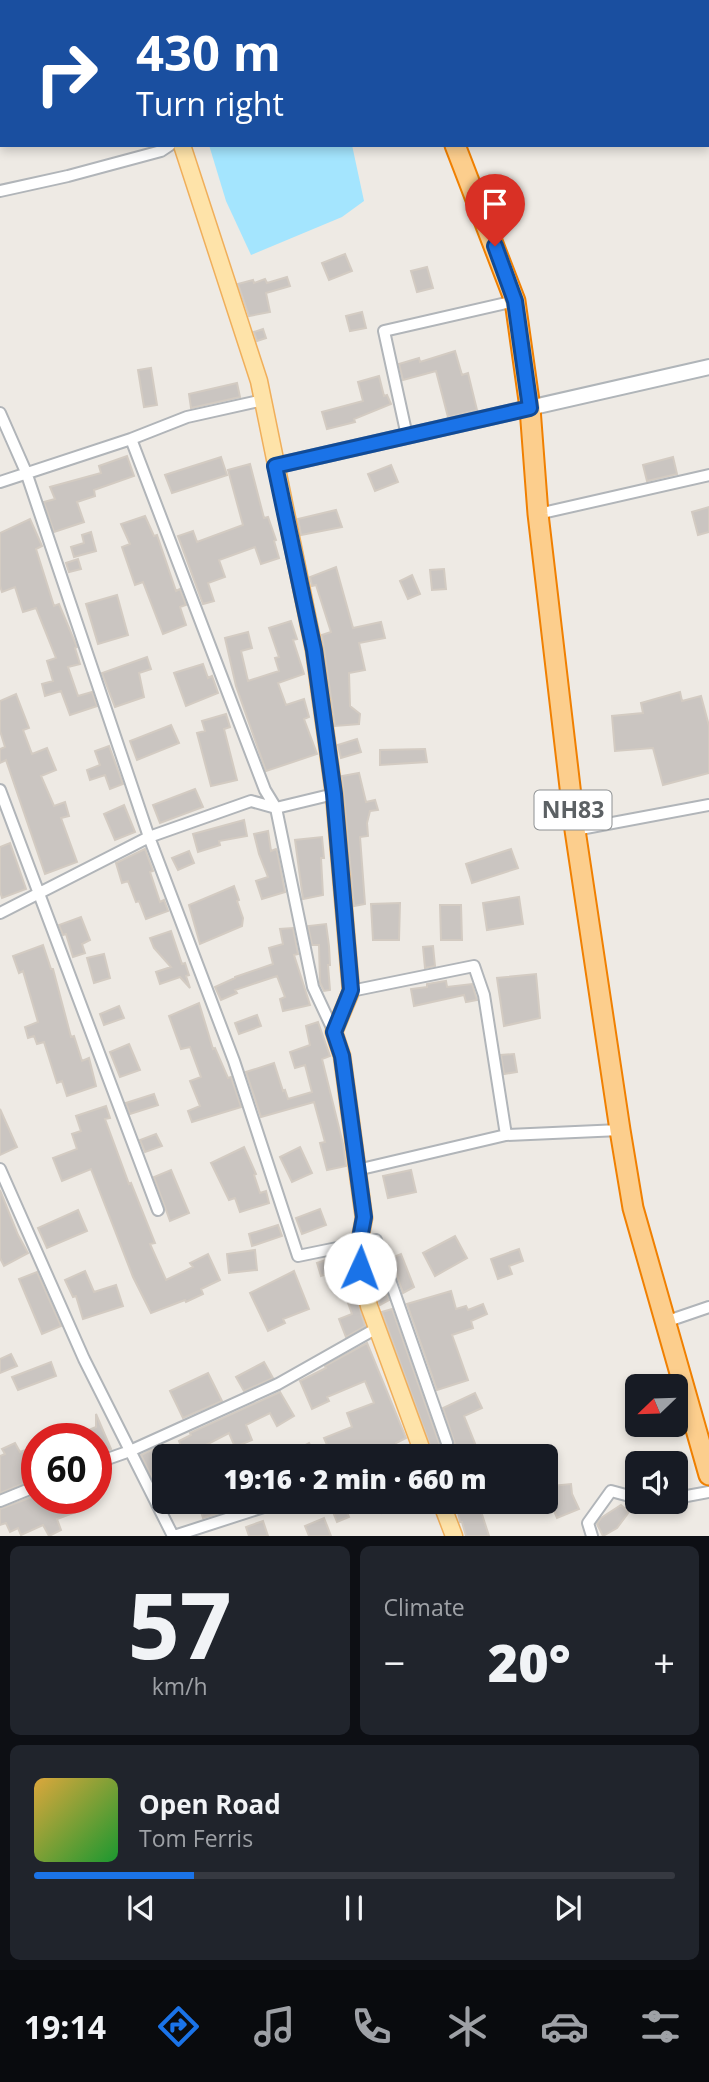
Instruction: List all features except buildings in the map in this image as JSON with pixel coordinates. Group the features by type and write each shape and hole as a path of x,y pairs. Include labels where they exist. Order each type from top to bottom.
{"highway":[{"name":"NH83","path":"456,147 515,301 530,408 538,514 575,830 620,1130 633,1208 709,1475"}],"main road":[{"path":"183,147 226,276 262,400 314,650 334,794 351,990 334,1032 342,1056 364,1217 359,1244 360,1268 415,1444"},
{"path":"275,466 709,368"},
{"path":"446,1514 454,1536"}],"street":[{"path":"0,191 82,172 166,147"},
{"path":"407,436 384,331 515,301"},
{"path":"0,482 131,439 187,417 262,400"},
{"path":"0,413 26,472 149,837 234,1061 298,1256 376,1240 447,1443"},
{"path":"131,439 265,790 276,808 313,988 334,1032"},
{"path":"538,514 709,475"},
{"path":"0,790 158,1210"},
{"path":"0,912 149,837 251,801 276,808 334,794"},
{"path":"575,830 709,805"},
{"path":"351,990 474,966 484,995 506,1135"},
{"path":"357,1170 506,1135 620,1130"},
{"path":"0,1169 84,1359 173,1536 242,1514"},
{"path":"665,1322 709,1307"},
{"path":"112,1458 278,1384 377,1328"},
{"path":"592,1536 588,1523 611,1491 625,1495"},
{"path":"0,1501 21,1492"},
{"path":"688,1496 709,1492"}],"water":[{"path":"210,147 352,147 364,201 342,217 251,255 226,201"}],"route":[{"path":"360,1268 359,1244 364,1217 342,1056 334,1032 351,990 334,794 314,650 275,466 530,408 515,301 495,246"}]}
